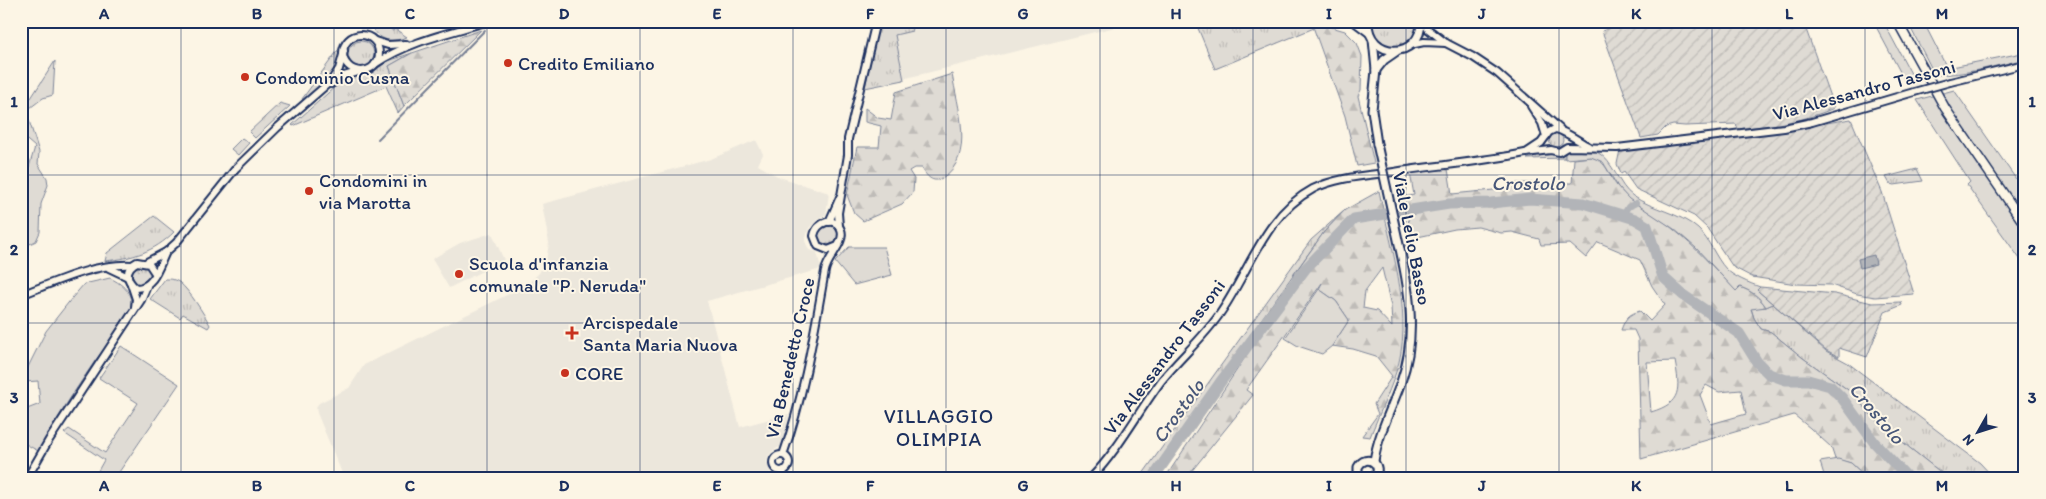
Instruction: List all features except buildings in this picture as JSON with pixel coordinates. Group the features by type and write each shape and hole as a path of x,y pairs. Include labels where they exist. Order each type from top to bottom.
{"main road":[{"name":"Viale Lelio Basso","path":"1368,21 1376,70 1372,102 1377,144 1410,295 1411,317 1409,346 1402,380 1376,446"},
{"path":"1376,70 1384,60 1397,51 1410,46 1418,36 1422,21"},
{"path":"1897,21 1945,108 2025,225"},
{"path":"1371,36 1381,47 1397,51"},
{"path":"1359,477 1358,467 1376,446"},
{"path":"1374,478 1378,469 1374,462 1376,446"},
{"path":"1365,460 1374,462"}],"street":[{"path":"323,88 344,76 369,69 392,52 412,44 489,21"},
{"path":"839,226 829,222 822,223 814,232 814,239 821,248 828,250 838,246 842,236 839,226 840,196 848,155 848,139 876,21"},
{"path":"1353,21 1371,36"},
{"path":"1422,21 1428,29 1446,44 1483,64 1505,80 1560,129"},
{"path":"27,478 49,440 141,300 166,252 188,228 236,168 277,128 331,81 339,69 344,51 350,39 356,36 366,36 375,41 394,45 412,44"},
{"path":"375,41 378,53 375,64"},
{"path":"1410,46 1424,42 1446,44"},
{"path":"344,51 349,66 361,71"},
{"name":"Via Alessandro Tassoni","path":"1091,478 1109,456 1162,381 1219,315 1278,219 1298,199 1319,187 1348,178 1525,153 1551,150 1559,152 1567,147 1617,148 1784,128 1812,122 1950,82 2025,64"},
{"path":"1527,101 1542,123 1547,146 1551,150"},
{"name":"Via Alessandro Tassoni","path":"1525,153 1536,147 1552,130 1560,129 1568,136 1590,147"},
{"path":"1567,147 1568,136"},
{"path":"829,222 840,196"},
{"name":"Via Benedetto Croce","path":"783,456 800,394 826,267 838,246"},
{"name":"Via Benedetto Croce","path":"821,248 826,267"},
{"path":"21,295 78,275 108,267 147,262 166,252"},
{"path":"147,262 155,273"},
{"path":"132,265 128,272 128,277 136,298 134,309"},
{"path":"108,267 128,277"},
{"path":"131,284 136,288 147,286"},
{"path":"782,478 784,470 789,463 783,456 776,457 773,463 776,469 784,470"}],"shaded area":[{"path":"880,21 1140,21 865,88"},
{"name":"Arcispedale Santa Maria Nuova","path":"756,140 763,154 758,165 779,177 829,193 826,214 809,228 805,241 809,250 817,252 821,269 707,301 740,427 789,414 782,446 768,456 767,462 772,478 344,478 316,407 319,403 349,388 364,365 527,285 539,273 546,261 549,243 542,204 711,159"},
{"name":"Scuola d'infanzia comunale \"P. Neruda\"","path":"492,233 504,260 449,288 432,259 460,243"},
{"path":"1874,255 1876,264 1860,268 1858,259"}],"green space":[{"path":"369,21 380,21 393,31 395,29 407,37 394,40 384,39 376,32"},
{"path":"879,21 910,21 912,31 895,35 904,80 865,88"},
{"path":"1195,21 1284,21 1312,24 1314,28 1215,69"},
{"path":"1311,21 1345,31 1357,43 1362,56 1361,90 1358,96 1374,163 1357,166 1345,116"},
{"path":"1373,21 1416,21 1415,32 1411,40 1403,45 1395,47 1386,45 1379,41 1374,32"},
{"path":"1627,21 1803,21 1834,108 1790,122 1738,129 1736,124 1673,125 1666,127 1658,135 1641,138 1602,31"},
{"path":"1873,21 1883,21 1916,83 1905,81"},
{"path":"1907,21 1923,21 1947,68 2022,53 2025,59 1969,72 1935,75"},
{"path":"481,30 404,106 389,66 412,53"},
{"path":"361,41 370,45 374,54 370,63 361,67 352,63 348,54 352,45"},
{"path":"344,42 334,74 304,101 302,99"},
{"path":"412,53 389,66 404,106 398,113 386,86 292,125 337,85 350,77 373,72 388,61"},
{"path":"55,61 53,95 43,98 26,111 39,152 38,164 47,178 48,185 41,204 40,232 36,241 21,248 21,179 29,167 35,147 21,135 21,101 26,95 31,98"},
{"path":"952,74 962,130 959,158 952,169 939,180 933,180 922,168 914,168 909,171 914,179 913,192 902,204 863,221 854,213 847,195 857,147 879,147 881,126 865,122 865,108 878,118 891,120 896,92"},
{"path":"1954,90 2016,179 2025,177 2025,266 1967,185 1970,182 1917,100"},
{"path":"280,103 290,106 255,138 249,132"},
{"path":"1851,119 1882,192 1914,294 1875,297 1857,294 1831,285 1796,284 1752,277 1733,267 1707,228 1694,216 1636,189 1624,172 1621,174 1617,164 1620,150 1741,137"},
{"path":"1556,133 1561,135 1563,140 1561,145 1556,147 1551,145 1549,140 1551,135"},
{"path":"242,138 249,143 238,155 231,149"},
{"path":"1571,150 1597,152 1608,161 1623,186 1633,196 1691,223 1706,238 1729,272 1760,287 1757,290 1773,304 1766,307 1758,297 1748,290 1740,287 1736,291 1696,248 1674,229 1629,199 1618,187 1603,162 1591,157 1565,159 1565,153"},
{"path":"1545,153 1557,156 1565,153 1565,158 1527,159"},
{"path":"1591,157 1601,162 1624,193 1681,236 1736,290 1740,287 1761,300 1766,307 1751,309 1761,329 1771,332 1803,358 1851,392 1871,415 1948,478 1867,478 1851,463 1835,459 1831,447 1794,415 1641,459 1638,339 1634,330 1621,330 1630,315 1640,311 1650,321 1665,305 1652,286 1640,260 1598,242 1586,258 1570,244 1541,245 1539,239 1512,232 1501,233 1478,227 1455,229 1413,238 1402,197 1414,195 1410,173 1448,169 1452,194 1504,189 1517,183 1572,183 1574,159","holes":["1675,361 1678,387 1674,399 1669,404 1651,412 1647,362","1706,385 1719,392 1741,390 1746,414 1711,424 1700,395"]},
{"path":"1917,169 1923,181 1894,185 1890,184 1886,177"},
{"path":"1379,191 1394,254 1401,298 1403,320 1399,362 1390,390 1370,437 1362,436 1378,414 1374,404 1392,376 1376,356 1353,349 1332,346 1349,320 1336,301 1319,289 1322,283 1246,390 1253,395 1186,478 1165,478 1254,344 1298,282 1292,277 1324,232 1345,210","holes":["1382,268 1391,306 1392,327 1377,311 1363,308 1365,291"]},
{"path":"1345,210 1324,232 1147,478 1140,478 1311,240"},
{"path":"154,216 174,232 159,245 142,253 105,261 107,253"},
{"path":"828,225 836,228 839,236 836,244 828,247 820,244 817,236 820,228"},
{"path":"849,247 884,247 892,275 854,285 835,262"},
{"path":"141,264 148,267 151,274 148,281 141,284 134,281 131,274 134,267"},
{"path":"110,278 121,285 129,294 131,298 130,310 122,326 93,364 65,407 40,452 22,442 22,411 40,404 38,381 24,382 28,367 46,331 84,284"},
{"path":"165,279 171,279 184,286 210,325 208,328 183,314 180,318 150,299"},
{"path":"1760,287 1835,294 1872,303 1901,302 1902,305 1885,312 1867,357 1839,348 1839,357 1826,350 1757,290"},
{"path":"1319,289 1336,301 1349,320 1332,346 1322,354 1298,346 1285,338"},
{"path":"1773,304 1826,351 1848,363 1980,463 1994,478 1948,478 1911,449 1871,415 1851,392 1803,358 1771,332 1761,329 1754,318 1751,308 1766,307"},
{"path":"121,346 179,384 115,478 94,478 104,460 64,433 69,429 105,453 138,403 99,378"},
{"path":"1838,459 1851,463 1867,478 1825,478 1820,462"}],"waterway":[{"path":"378,139 485,30"},
{"name":"Crostolo","path":"1153,478 1222,380 1306,268 1354,219 1449,204 1491,203 1530,199 1583,203 1635,219 1647,226 1663,277 1683,295 1739,333 1757,362 1769,374 1786,380 1808,380 1830,386 1842,398 1874,442 1908,478"},
{"path":"1623,215 1628,207 1636,203"}],"place":[{"name":"Credito Emiliano","path":"508,63"},
{"name":"Condominio Cusna","path":"245,77"},
{"name":"Condomini in via Marotta","path":"309,191"},
{"name":"Scuola d'infanzia comunale \"P. Neruda\"","path":"459,274"},
{"name":"Arcispedale Santa Maria Nuova","path":"572,333"},
{"name":"CORE","path":"565,373"}],"district":[{"name":"VILLAGGIO OLIMPIA","path":"939,428"}]}
